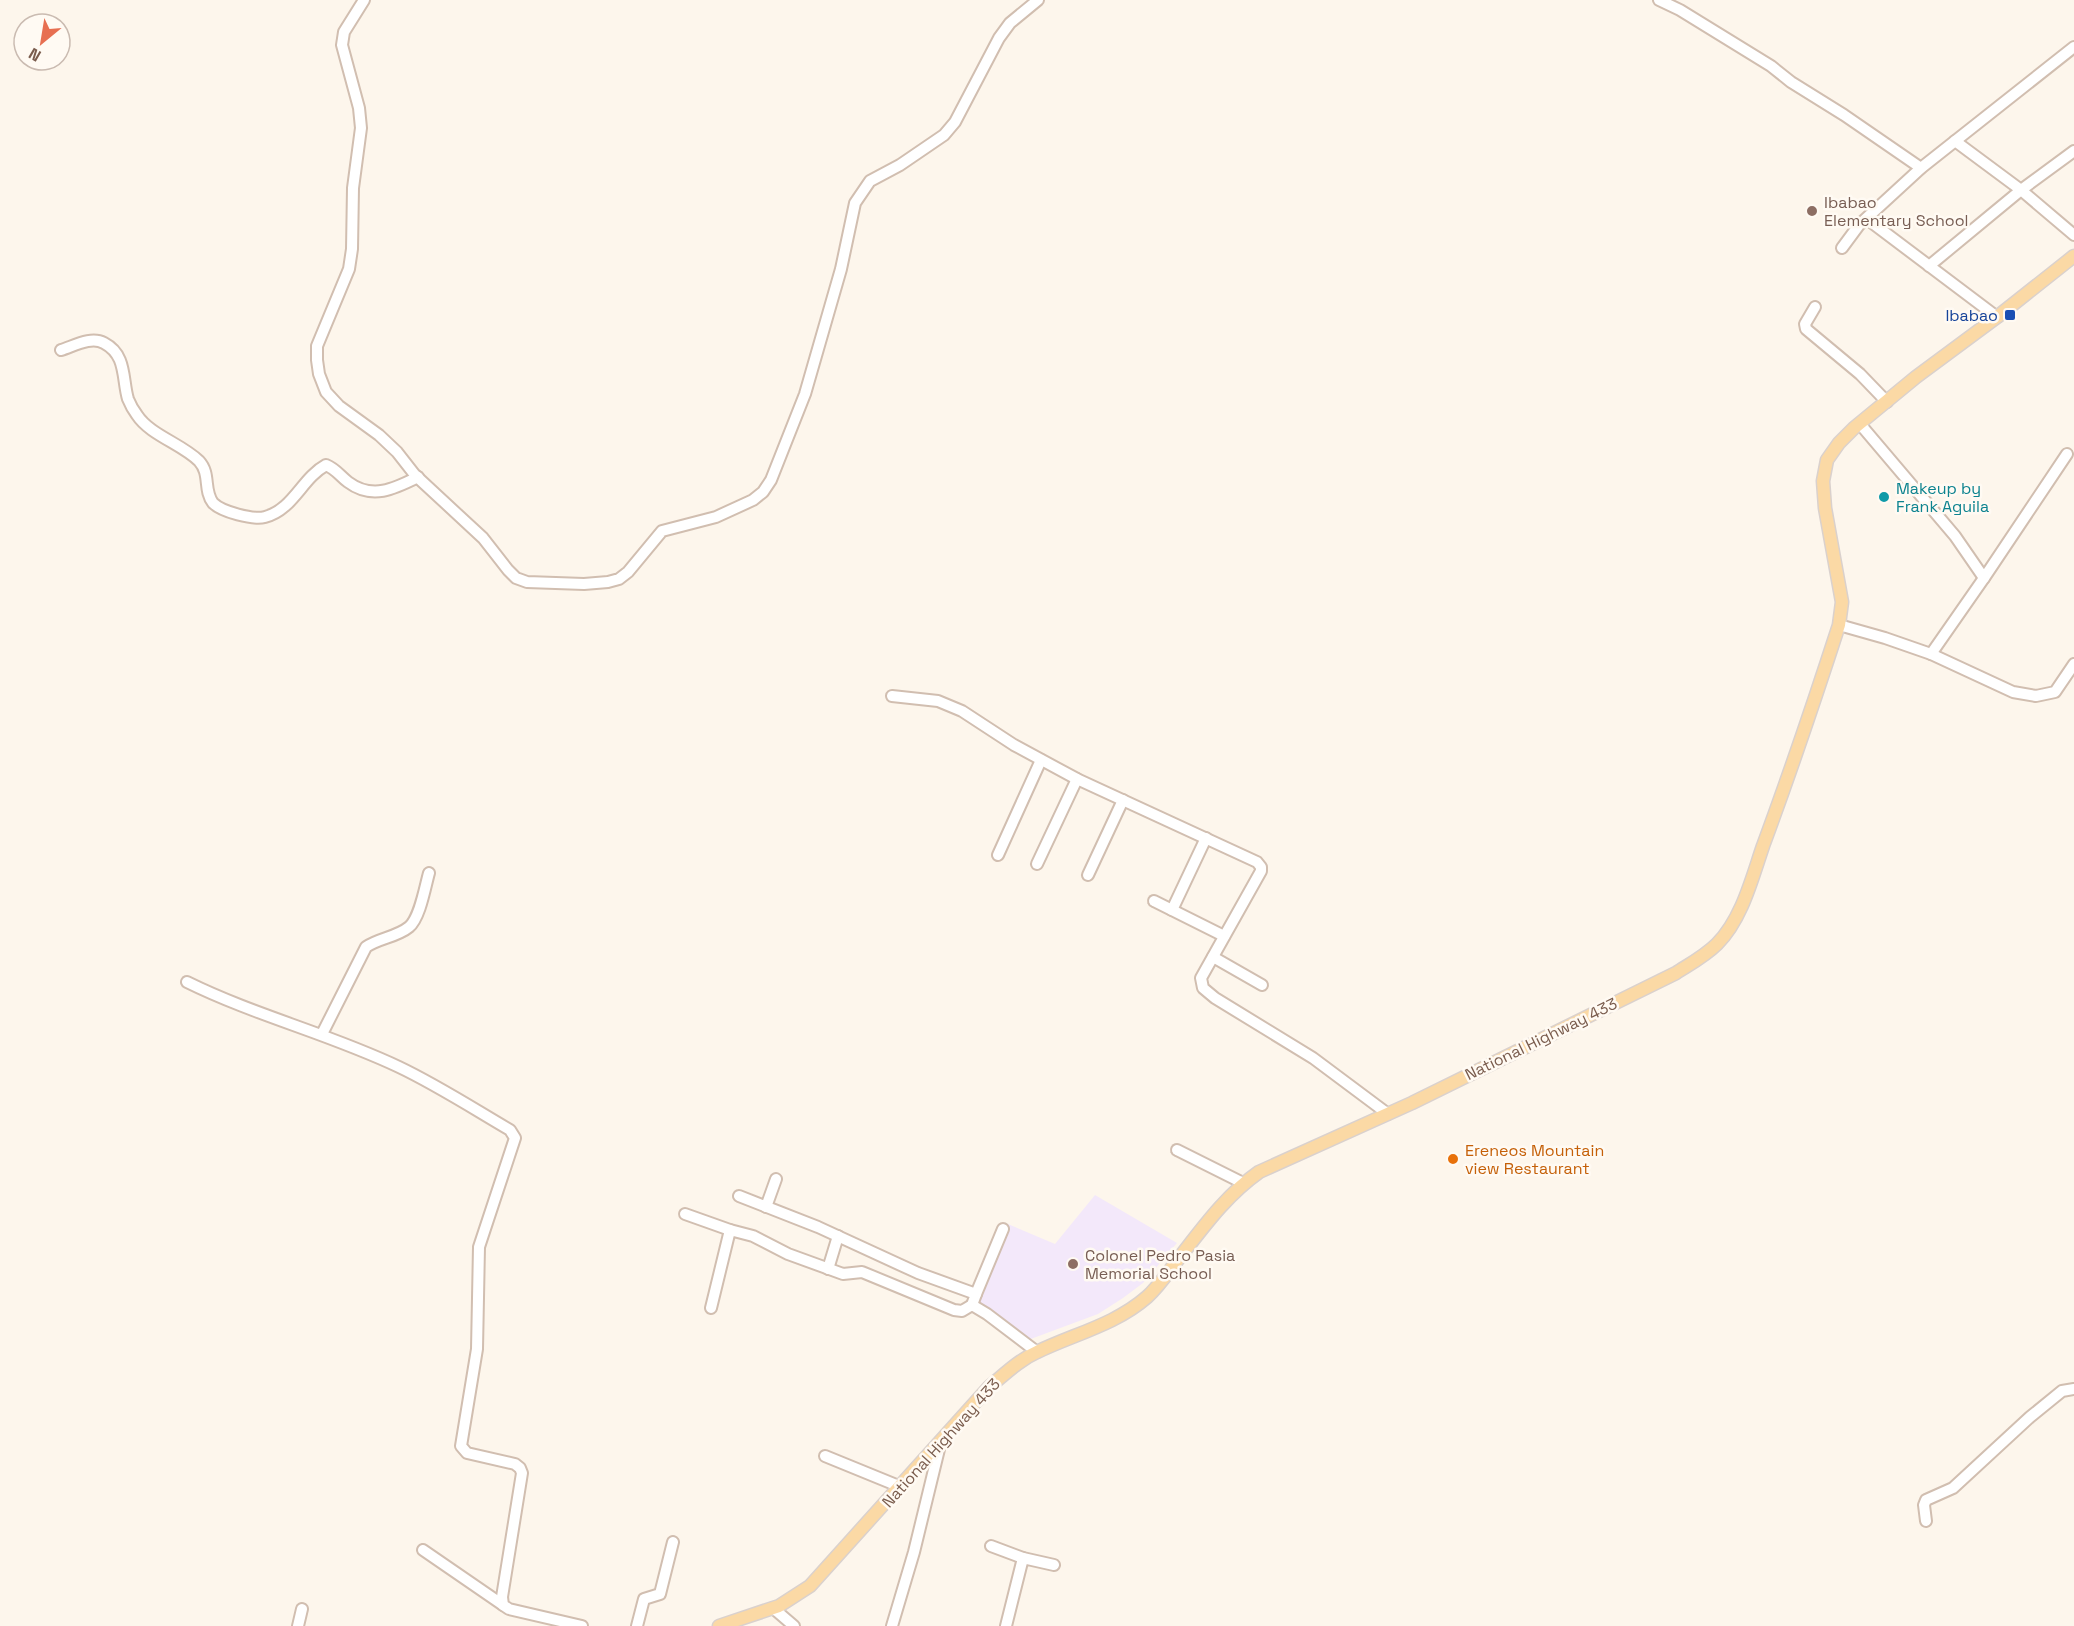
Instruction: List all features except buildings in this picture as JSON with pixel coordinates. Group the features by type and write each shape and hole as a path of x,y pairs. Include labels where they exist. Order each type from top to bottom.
{"main road":[{"name":"National Highway 433","path":"719,1626 779,1606 810,1586 989,1387 1016,1364 1037,1352 1124,1314 1148,1296 1221,1204 1243,1183 1273,1165 1388,1114 1676,973 1718,944 1733,923 1744,897 1786,783 1839,625 1842,602 1825,508 1823,481 1827,460 1839,444 1860,424 1916,377 2074,256"}],"street":[{"path":"364,0 344,32 342,45 362,128 353,188 352,249 349,269 317,345 316,360 326,392 339,406 379,435 397,452 418,477 483,538 516,578 527,582 584,584 619,579 628,572 662,531 716,516 753,500 764,492 771,480 805,394 841,269 855,203 870,181 900,165 944,135 954,122 999,38 1010,23 1038,0"},
{"path":"1659,0 1680,10 1771,66 1791,82 1922,168"},
{"path":"1842,248 1859,225 1922,168 2074,47"},
{"path":"1955,141 2021,190 2074,235"},
{"path":"1929,266 2021,190 2074,151"},
{"path":"1867,219 1997,317"},
{"path":"1815,306 1805,324 1806,329 1860,374 1887,402"},
{"path":"61,350 92,340 104,343 112,349 120,358 129,400 138,417 148,427 201,463 207,474 207,489 214,503 227,510 247,517 263,518 277,512 289,502 315,471 326,465 334,469 347,482 374,493 390,490 418,477"},
{"path":"1860,424 1955,536 1984,578"},
{"path":"1931,654 2067,454"},
{"path":"1839,625 1931,654 2013,692 2036,696 2055,692 2074,664"},
{"path":"892,696 938,701 954,708 1041,760 1257,862 1261,867 1256,880 1201,978 1203,988 1215,998 1313,1058 1388,1114"},
{"path":"998,855 1041,760"},
{"path":"1038,864 1077,778"},
{"path":"1088,875 1123,800"},
{"path":"1172,910 1206,838"},
{"path":"322,1034 366,947 409,927 415,920 429,873"},
{"path":"1154,901 1224,936"},
{"path":"1212,957 1262,985"},
{"path":"187,982 261,1015 322,1034 400,1067 514,1134 515,1138 479,1247 477,1349 461,1446 467,1453 515,1464 520,1467 522,1473 502,1597 503,1605"},
{"path":"1177,1150 1243,1183"},
{"path":"766,1207 776,1179"},
{"path":"739,1196 838,1236 918,1273 976,1294"},
{"path":"686,1214 753,1236 788,1254 828,1269 843,1274 862,1272 954,1310 962,1311 972,1305 1003,1229"},
{"path":"711,1308 730,1230"},
{"path":"828,1269 838,1236"},
{"path":"972,1305 1037,1352"},
{"path":"1926,1521 1926,1500 1953,1488 2061,1391 2074,1389"},
{"path":"892,1626 914,1552 942,1439"},
{"path":"825,1456 901,1487"},
{"path":"637,1626 644,1599 660,1593 673,1542"},
{"path":"991,1546 1023,1558 1054,1565"},
{"path":"423,1550 509,1610 582,1626"},
{"path":"1005,1626 1023,1558"},
{"path":"773,1608 794,1626"},
{"path":"298,1626 302,1609"}],"shaded area":[{"name":"Colonel Pedro Pasia Memorial School","path":"1095,1195 1177,1243 1143,1283 1098,1314 1020,1343 1010,1339 977,1313 972,1305 1003,1222 1055,1244"}],"place":[{"name":"Ibabao Elementary School","path":"1812,211"},
{"name":"Ibabao","path":"2010,315"},
{"name":"Makeup by Frank Aguila","path":"1884,497"},
{"name":"Ereneos Mountain view Restaurant","path":"1453,1159"},
{"name":"Colonel Pedro Pasia Memorial School","path":"1073,1264"}]}
